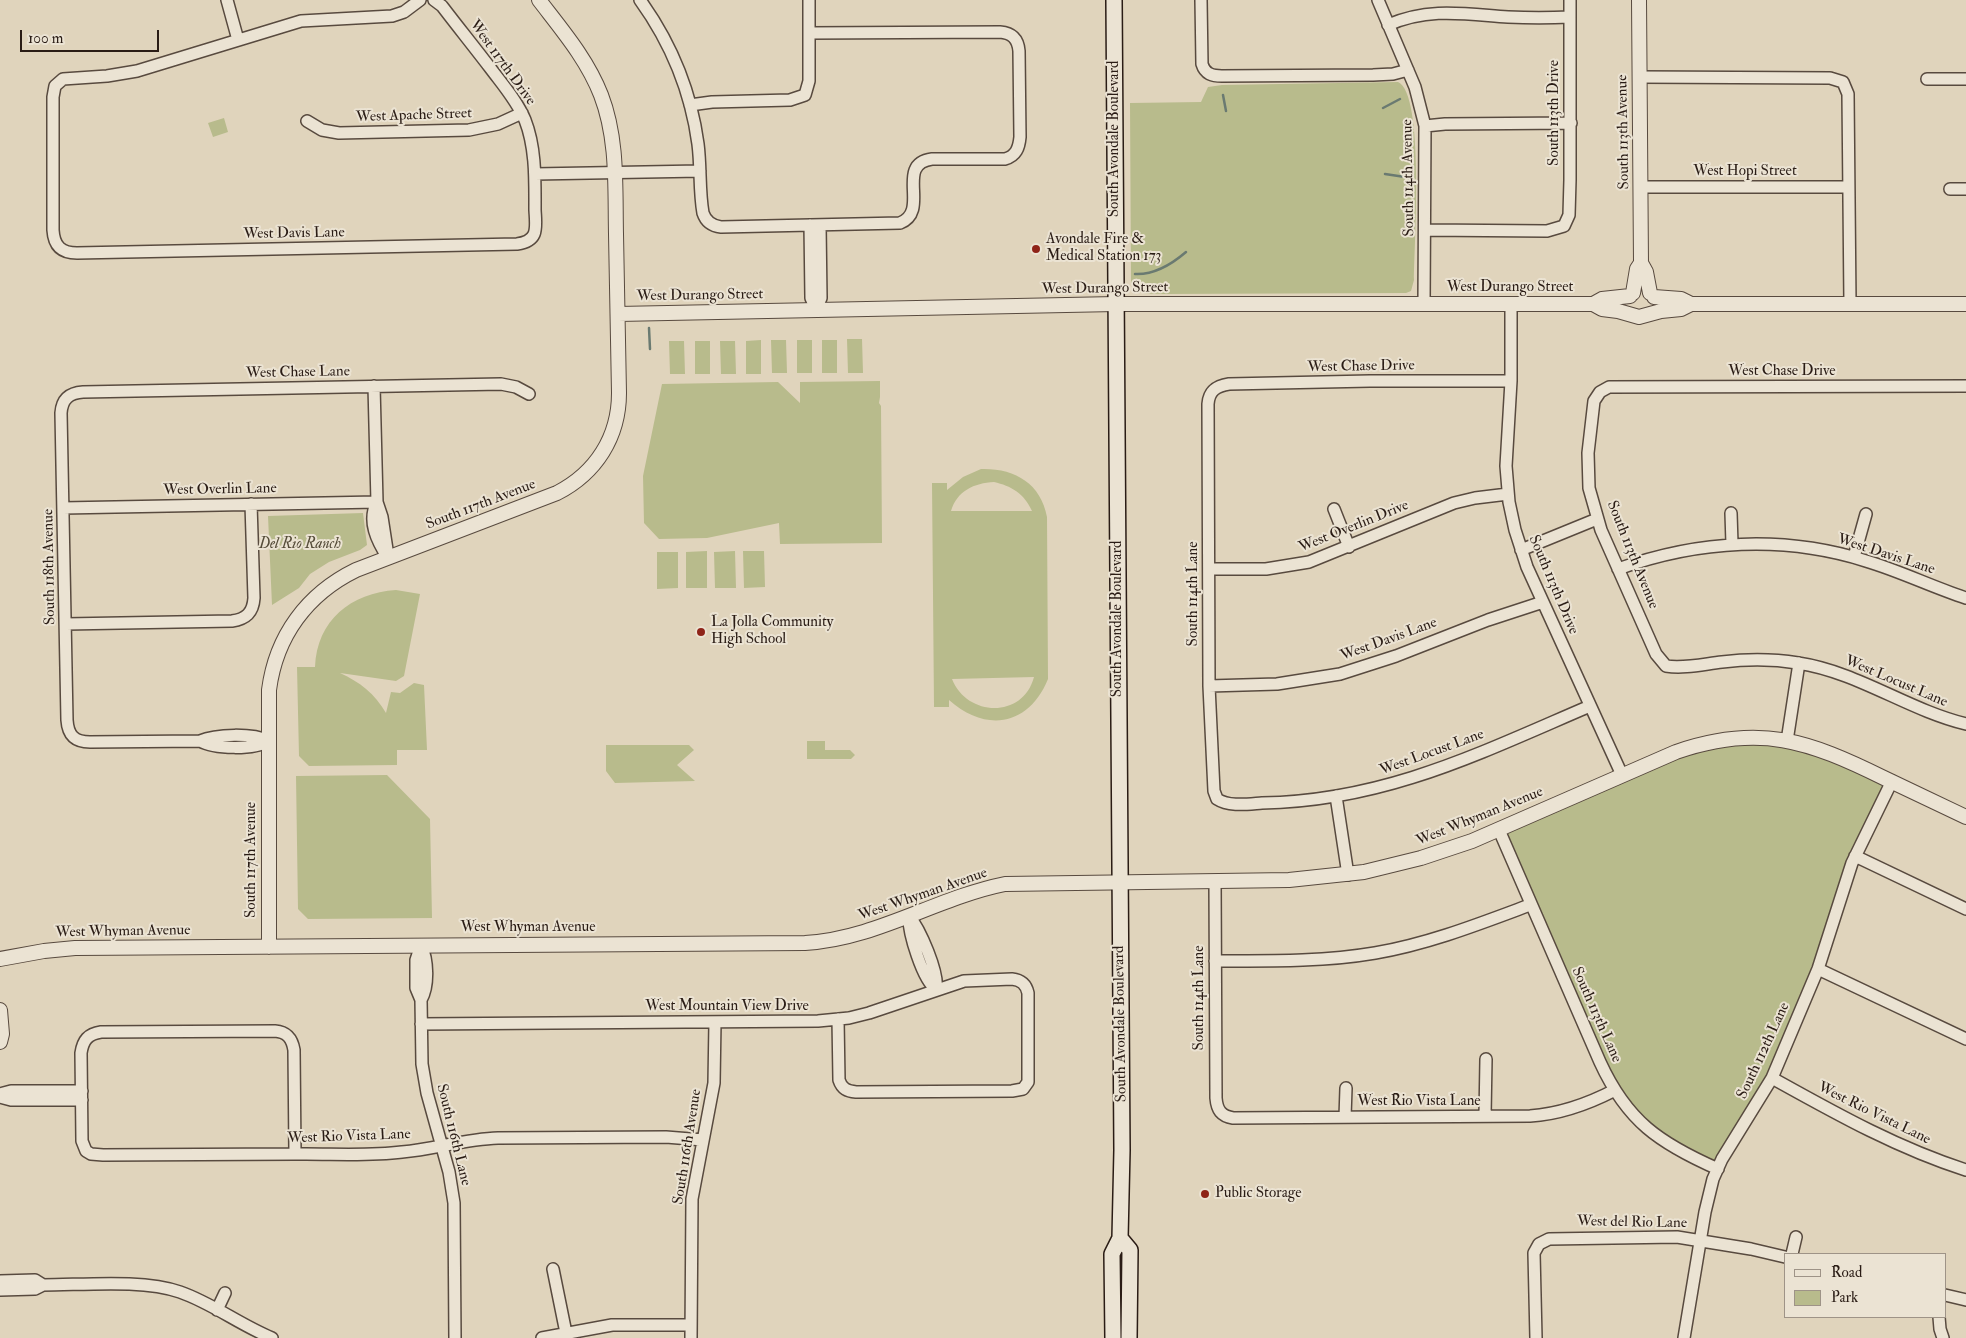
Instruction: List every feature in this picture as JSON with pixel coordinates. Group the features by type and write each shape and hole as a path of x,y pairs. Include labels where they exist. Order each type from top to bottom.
{"main road":[{"name":"South Avondale Boulevard","path":"1112,1338 1112,1254 1120,1238 1122,1150 1114,0"},
{"name":"South Avondale Boulevard","path":"1120,1238 1130,1250 1129,1338"}],"street":[{"path":"227,0 238,40 301,21 392,16 404,12 420,0"},
{"name":"West 117th Drive","path":"434,0 442,6 522,113 532,146 535,174 536,225 531,239"},
{"name":"South 117th Avenue","path":"269,947 268,690 271,673 280,648 295,619 333,583 356,570 557,493 572,485 593,467 608,444 615,426 619,410 615,173 612,133 606,109 596,83 576,49 539,0"},
{"path":"640,0 668,46 681,74 698,144 702,209 707,222 721,227 895,223 908,218 913,204 913,178 918,164 932,159 999,159 1015,154 1019,143 1020,128 1019,51 1014,38 1010,34 1000,32 809,33"},
{"path":"690,105 712,102 790,100 805,95 809,86 809,0"},
{"path":"1201,0 1202,64 1207,73 1222,76 1363,76 1393,74 1408,70"},
{"name":"South 114th Avenue","path":"1378,0 1419,96 1425,126 1424,304"},
{"name":"South 113th Drive","path":"1425,230 1547,231 1564,226 1568,220 1571,123 1570,0"},
{"name":"South 113th Avenue","path":"1627,305 1637,269 1641,263 1639,0"},
{"path":"1388,25 1410,16 1442,12 1527,18 1570,17"},
{"name":"West Davis Lane","path":"238,40 136,71 108,76 68,77 58,81 53,91 53,230 55,243 58,248 64,252 77,254 516,244 531,239"},
{"path":"1640,77 1830,78 1843,82 1848,94 1850,304"},
{"path":"1927,79 1966,79"},
{"name":"West Apache Street","path":"307,121 322,130 339,133 458,130 488,127 522,113"},
{"path":"1425,126 1445,124 1571,123"},
{"path":"535,174 700,171"},
{"name":"West Hopi Street","path":"1641,187 1848,187"},
{"path":"1950,189 1966,190"},
{"path":"815,225 811,298 816,310"},
{"name":"South 113th Avenue","path":"1641,263 1646,269 1652,295"},
{"path":"1627,305 1644,290 1652,295 1691,304 1966,304"},
{"path":"1627,305 1655,307 1652,295"},
{"name":"West Durango Street","path":"618,314 1116,304 1593,304 1602,309 1627,305"},
{"name":"South 113th Drive","path":"1511,304 1511,381 1506,450 1508,494 1514,530 1543,602 1622,775"},
{"path":"1627,305 1661,312 1681,310 1691,304"},
{"name":"West Chase Drive","path":"1214,389 1229,384 1511,381"},
{"name":"West Chase Lane","path":"66,397 83,392 501,384 516,387 529,394"},
{"path":"374,386 376,502 382,518 388,558"},
{"name":"West Chase Drive","path":"1600,392 1614,387 1966,386"},
{"name":"South 114th Lane","path":"1214,389 1208,398 1208,569 1209,686 1213,786 1217,800"},
{"name":"South 113th Avenue","path":"1600,392 1594,401 1588,453 1589,488 1597,520 1656,654 1666,666"},
{"name":"South 118th Avenue","path":"66,397 61,413 68,726 71,737 76,740 90,742 200,741 216,747 254,746 268,741"},
{"name":"West Overlin Drive","path":"1208,569 1266,569 1288,567 1309,562 1454,503 1508,494"},
{"name":"West Overlin Lane","path":"64,508 376,502"},
{"path":"66,624 232,621 245,618 250,614 254,598 252,504"},
{"path":"1334,509 1349,547"},
{"path":"1731,512 1732,544"},
{"path":"1854,557 1866,514"},
{"path":"1521,550 1597,520"},
{"name":"West Davis Lane","path":"1618,568 1674,552 1732,544 1792,546 1854,557 1966,598"},
{"name":"West Davis Lane","path":"1209,686 1277,684 1340,674 1396,656 1471,626 1543,602"},
{"name":"West Locust Lane","path":"1666,666 1682,667 1751,660 1799,663 1852,678 1938,716 1966,724"},
{"path":"1787,740 1799,663"},
{"name":"West Locust Lane","path":"1217,800 1226,803 1266,803 1336,796 1389,786 1428,774 1590,706"},
{"name":"West Whyman Avenue","path":"0,959 44,950 66,949 820,942 836,940 865,932 973,892 1004,884 1289,880 1348,875 1421,858 1499,830 1676,752 1716,740 1757,738 1787,740 1832,753 1966,817"},
{"name":"South 112th Lane","path":"1684,1338 1707,1201 1718,1168 1772,1078 1818,969 1855,856 1892,782"},
{"path":"1336,796 1348,875"},
{"name":"South 113th Lane","path":"1499,830 1530,905 1604,1071 1615,1090 1634,1115 1651,1132 1670,1146 1718,1168"},
{"path":"1855,856 1966,909"},
{"name":"South 114th Lane","path":"1214,881 1216,1098 1220,1113"},
{"path":"1215,961 1319,960 1376,953 1433,940 1530,905"},
{"path":"909,916 912,939 928,980 936,989"},
{"name":"South 116th Lane","path":"420,946 416,960 416,988 420,1000 423,1074 449,1172 454,1203 455,1338"},
{"path":"1818,969 1966,1039"},
{"name":"West Mountain View Drive","path":"421,1024 809,1021 838,1019 881,1010 955,983 973,980 1012,979 1025,985 1029,998 1029,1072 1026,1086 1018,1090 1002,1091 856,1092 842,1088 839,1075 838,1019"},
{"path":"0,1010 2,1034 0,1042"},
{"name":"South 116th Avenue","path":"691,1338 692,1199 714,1083 715,1022"},
{"path":"0,1096 11,1100 82,1096 81,1053 86,1038 90,1034 101,1032 275,1031 285,1033 289,1037 294,1050 295,1154"},
{"path":"1485,1116 1486,1059"},
{"name":"West Rio Vista Lane","path":"1772,1078 1884,1138 1931,1158 1966,1170"},
{"path":"1345,1117 1346,1088"},
{"name":"West Rio Vista Lane","path":"1220,1113 1233,1118 1530,1116 1551,1114 1584,1104 1615,1090"},
{"name":"West Rio Vista Lane","path":"82,1096 82,1141 86,1151 103,1156 395,1153 478,1139 498,1138 660,1136 703,1140"},
{"name":"West del Rio Lane","path":"1536,1338 1534,1259 1536,1248 1539,1244 1549,1239 1666,1236 1700,1240 1784,1257"},
{"path":"1792,1253 1796,1237"},
{"path":"553,1269 566,1334"},
{"path":"0,1281 35,1280 43,1285"},
{"path":"0,1290 35,1289 43,1285 155,1286 180,1291 272,1338"},
{"path":"216,1310 225,1293"},
{"path":"1946,1295 1966,1300"},
{"path":"1939,1318 1943,1338"},
{"path":"542,1338 618,1325 692,1325"}],"green space":[{"path":"1398,82 1406,92 1412,113 1415,141 1414,280 1411,291 1406,293 1163,294 1144,293 1134,287 1131,283 1130,103 1201,102 1208,87 1222,85"},
{"path":"224,118 228,132 213,137 208,123"},
{"path":"847,339 862,339 863,373 848,373"},
{"path":"761,340 761,374 746,374 746,341"},
{"path":"771,340 786,340 787,373 772,373"},
{"path":"797,340 812,340 812,373 797,373"},
{"path":"822,340 837,340 837,373 822,373"},
{"path":"669,341 684,341 685,374 670,374"},
{"path":"695,341 710,341 710,374 695,374"},
{"path":"720,341 735,341 736,374 721,374"},
{"path":"880,381 882,543 780,544 779,523 707,538 659,539 644,523 643,476 662,384 778,382 800,403 800,382"},
{"path":"981,469 993,469 1015,475 1024,480 1039,495 1047,517 1048,679 1040,695 1030,707 1018,715 1005,719 992,720 977,717 949,700 949,707 934,707 932,483 947,483 947,490 963,477","holes":["994,482 1016,491 1025,499 1032,511 951,511 957,498 967,489 980,484","1034,677 1028,691 1019,700 1007,706 994,708 970,701 959,692 952,679"]},
{"name":"Del Rio Ranch","path":"363,513 367,545 360,550 329,562 310,574 299,588 272,605 268,516"},
{"path":"707,551 707,588 686,588 686,552"},
{"path":"735,551 736,588 715,588 714,552"},
{"path":"743,551 764,551 765,587 744,588"},
{"path":"657,552 678,552 678,588 657,589"},
{"path":"396,590 420,594 404,676 396,681 340,673 366,689 386,713 391,692 400,693 414,683 424,685 427,750 397,750 397,765 309,766 299,756 297,667 315,667 317,650 322,636 339,612 351,603 365,597 380,592"},
{"path":"1772,739 1892,781 1860,847 1772,1078 1718,1169 1693,1157 1626,1107 1499,830 1676,752"},
{"path":"807,741 825,741 825,750 850,750 855,755 851,759 807,759"},
{"path":"606,745 689,745 694,750 677,765 695,781 615,783 606,771"},
{"path":"387,775 430,819 432,918 308,919 298,909 296,776"}],"waterway":[{"path":"1223,95 1226,111"},
{"path":"1383,108 1400,99"},
{"path":"1385,174 1405,177"},
{"path":"1135,274 1156,271 1175,261 1186,252"},
{"path":"649,328 650,349"}],"place":[{"name":"Avondale Fire & Medical Station 173","path":"1036,249"},
{"name":"La Jolla Community High School","path":"701,632"},
{"name":"Public Storage","path":"1205,1194"}]}
